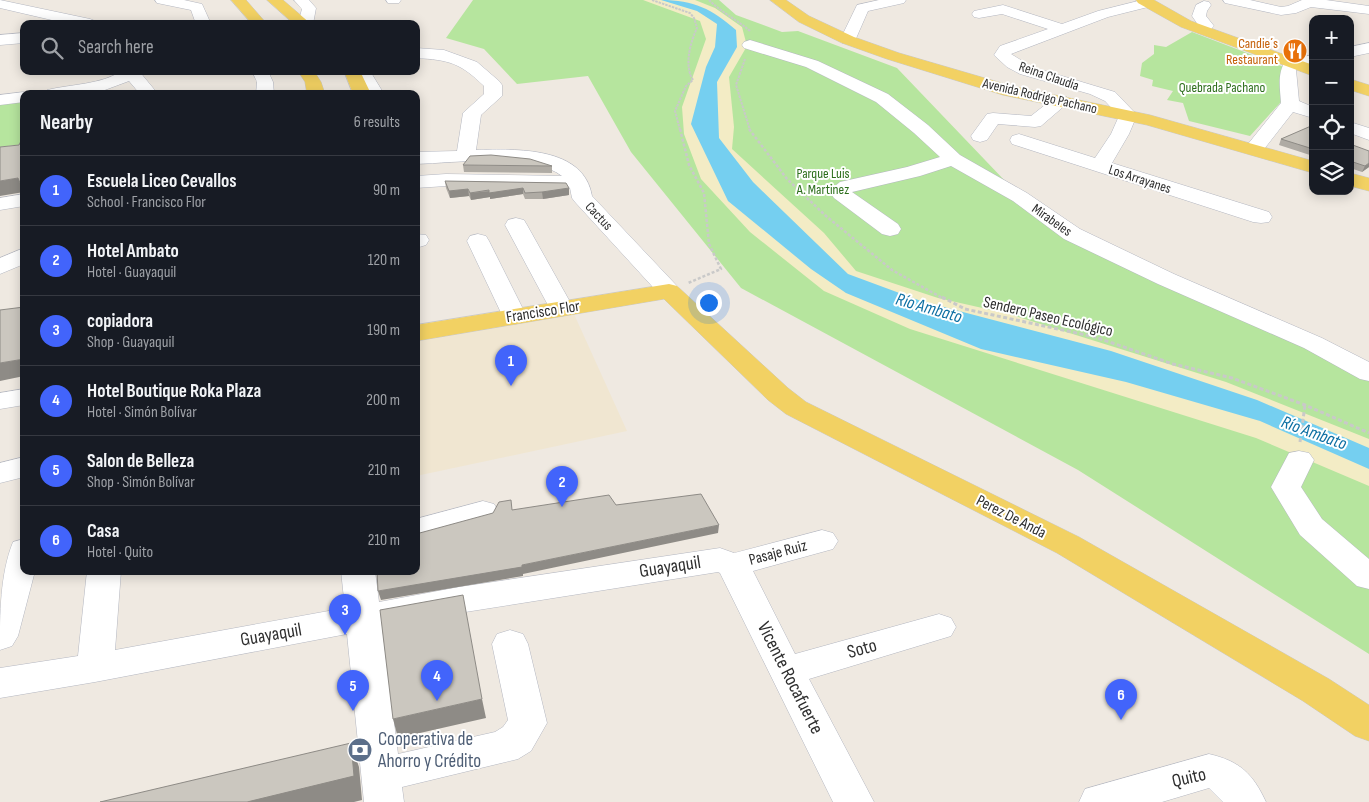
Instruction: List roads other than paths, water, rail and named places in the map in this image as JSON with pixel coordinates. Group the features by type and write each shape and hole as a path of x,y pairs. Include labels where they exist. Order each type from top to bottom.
{"main road":[{"path":"238,0 256,20"},
{"path":"274,0 299,20"},
{"name":"Avenida Rodrigo Pachano","path":"777,0 804,19 848,40 970,80 1009,91 1128,115 1254,148 1309,166"},
{"path":"1150,1 1206,26 1307,64"},
{"path":"1150,1 1186,24 1307,64"},
{"path":"309,75 315,90"},
{"path":"354,75 360,90"},
{"path":"1354,78 1369,84"},
{"path":"1354,85 1369,91"},
{"path":"1354,180 1369,185"},
{"name":"Francisco Flor","path":"420,332 669,291"},
{"name":"Perez De Anda","path":"669,291 778,394 796,408 1068,546 1316,690 1369,725"}],"street":[{"path":"162,0 195,6 199,8 203,20"},
{"path":"301,0 309,8 305,20"},
{"path":"847,0 862,8 899,0"},
{"path":"1230,0 1281,11 1291,10 1309,2 1369,10"},
{"name":"Reina Claudia","path":"1128,115 1110,96 1027,70 1009,62 1002,55 1006,49 1103,14 1150,1"},
{"path":"0,4 72,20"},
{"path":"1204,5 1198,14 1206,26"},
{"path":"848,40 862,8"},
{"path":"979,14 1002,9 1063,29"},
{"path":"0,40 20,38"},
{"name":"Mirabeles","path":"750,45 812,64 882,98 921,129 953,159 1020,197 1072,234 1166,279 1313,343 1369,373"},
{"path":"420,53 444,55 471,64 493,85 493,96 472,113 466,156"},
{"path":"1254,148 1290,104 1288,70 1307,64"},
{"path":"91,90 124,75"},
{"path":"134,75 147,90"},
{"path":"262,75 265,82 265,90"},
{"path":"364,75 373,90"},
{"path":"0,100 20,98"},
{"path":"980,136 993,118 1035,122 1061,101"},
{"path":"1290,104 1309,111"},
{"path":"1100,166 1120,134 1128,115"},
{"path":"1354,128 1369,134"},
{"name":"Los Arrayanes","path":"1019,140 1261,217"},
{"name":"Cactus","path":"420,158 517,155 567,168 579,182 582,198 669,291"},
{"path":"890,229 841,194 842,190 847,186 913,172 953,159"},
{"path":"420,182 446,180 579,182"},
{"path":"0,204 20,201"},
{"path":"516,225 562,309"},
{"path":"478,242 515,317"},
{"path":"0,267 20,257"},
{"path":"0,281 20,278"},
{"path":"0,401 20,398"},
{"path":"1299,460 1286,487 1311,527 1369,577"},
{"path":"0,473 20,467"},
{"path":"420,529 483,512"},
{"name":"Pasaje Ruiz","path":"727,562 822,541"},
{"name":"Guayaquil","path":"0,683 95,668 459,600 727,562"},
{"name":"Vicente Rocafuerte","path":"727,562 854,802"},
{"path":"0,636 20,564"},
{"path":"95,668 104,575"},
{"path":"358,575 382,788 504,747 517,739 528,723 510,644"},
{"name":"Soto","path":"786,672 939,627"},
{"name":"Quito","path":"1099,802 1209,772 1220,773 1228,779 1246,802"}],"water":[{"name":"Río Ambato","path":"661,0 673,0 702,7 719,16 736,30 737,47 717,82 719,138 753,182 848,274 921,301 1111,351 1257,400 1369,448 1369,469 1260,421 1126,382 981,349 846,293 811,269 728,201 691,124 706,67 715,47 717,24 697,11"}],"place":[{"name":"Candie´s Restaurant","path":"1295,51"},
{"name":"Escuela Liceo Cevallos","path":"511,386"},
{"name":"Hotel Ambato","path":"562,507"},
{"name":"copiadora","path":"345,635"},
{"name":"Hotel Boutique Roka Plaza","path":"437,701"},
{"name":"Salon de Belleza","path":"353,711"},
{"name":"Casa","path":"1121,720"},
{"name":"Cooperativa de Ahorro y Crédito","path":"360,750"}],"park label":[{"name":"Quebrada Pachano","path":"1222,87"},
{"name":"Parque Luis A. Martinez","path":"823,182"}]}
